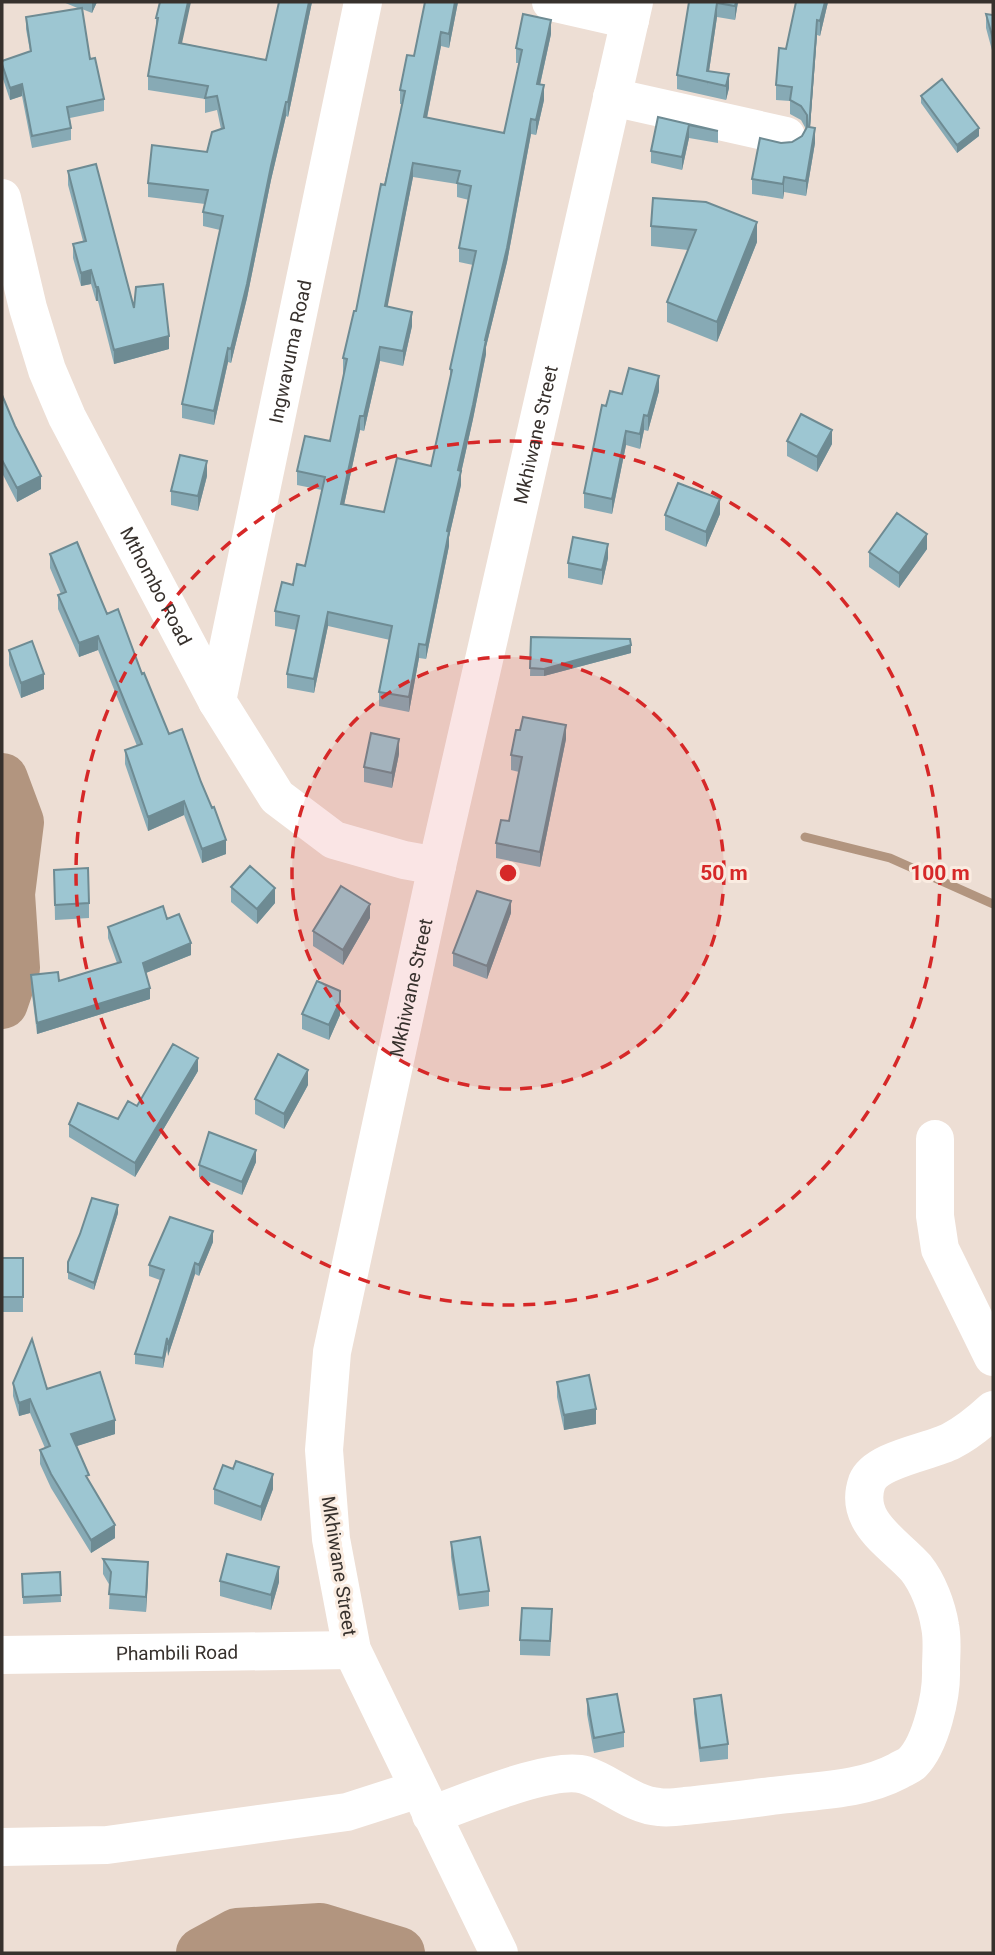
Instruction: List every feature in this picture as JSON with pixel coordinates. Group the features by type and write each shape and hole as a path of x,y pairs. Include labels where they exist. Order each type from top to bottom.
{"street":[{"name":"Ingwavuma Road","path":"217,701 363,2"},
{"path":"551,2 632,11"},
{"name":"Mkhiwane Street","path":"499,1953 352,1650 331,1539 324,1450 332,1352 438,866 632,11"},
{"path":"612,97 786,136"},
{"name":"Mthombo Road","path":"2,198 28,308 47,370 67,417 217,701 277,797 334,839 404,860 438,866"},
{"path":"935,1139 935,1216 940,1249 993,1357"},
{"path":"2,1847 107,1845 347,1812 432,1817 541,1777 569,1773 585,1775 641,1803 657,1807 858,1786 887,1776 912,1764 928,1740 942,1677 940,1626 929,1590 916,1569 890,1545 870,1518 864,1504 868,1479 883,1465 947,1443 967,1433 993,1410"},
{"name":"Phambili Road","path":"2,1655 352,1650"}],"building":[{"path":"160,2 188,2 179,43 266,60 279,2 309,2 247,284 231,349 228,348 214,411 182,404 223,216 203,212 208,190 148,183 152,145 207,152 212,132 224,128 217,96 205,98 208,86 148,76"},
{"path":"425,2 455,2 449,34 441,32 424,117 504,133 522,50 516,48 523,14 551,20 537,84 544,85 536,120 531,119 507,248 458,470 461,471 426,645 419,644 409,697 379,692 392,626 328,612 314,679 287,674 299,616 275,611 282,582 293,585 297,564 305,566 325,477 297,471 305,436 330,441 347,359 343,358 356,311 381,184 385,185 405,91 400,90 407,55 414,56","holes":["413,163 460,171 457,183 471,186 459,248 476,251 431,466 397,458 384,512 341,504 360,416 364,416 380,347 403,351 412,312 385,306"]},
{"path":"689,2 736,2 735,6 717,3 707,71 729,74 726,86 677,75"},
{"path":"796,2 825,2 820,21 817,20 809,127 815,128 806,181 784,177 783,184 752,179 760,138 781,143 792,142 802,136 807,127 807,115 801,106 790,100 792,87 776,85 779,48 786,49"},
{"path":"82,8 90,59 95,58 104,99 67,107 71,128 32,136 22,84 10,88 2,61 31,51 26,17"},
{"path":"986,14 993,15 993,39"},
{"path":"942,79 979,128 957,145 921,96"},
{"path":"658,117 718,131 689,125 682,157 651,151"},
{"path":"96,164 134,308 136,287 163,284 169,336 114,350 98,287 91,270 81,273 73,244 86,241 68,171"},
{"path":"653,198 706,202 757,222 717,322 667,302 696,230 651,226"},
{"path":"629,368 659,376 648,416 644,415 640,434 626,431 612,499 584,493 602,405 606,406 610,391 622,394"},
{"path":"2,395 41,476 17,488 2,460"},
{"path":"801,414 832,430 817,457 787,441"},
{"path":"180,455 207,461 198,496 171,491"},
{"path":"678,483 720,499 706,532 665,515"},
{"path":"897,513 927,534 899,573 869,552"},
{"path":"573,537 608,544 602,570 568,563"},
{"path":"77,542 107,614 118,609 142,674 144,673 169,734 182,729 226,840 202,849 184,801 148,817 125,750 142,744 98,636 79,643 58,595 66,592 50,554"},
{"path":"531,637 630,639 631,645 544,669 530,668"},
{"path":"32,641 44,674 21,683 9,650"},
{"path":"523,717 566,725 540,852 496,843 501,820 509,821 522,757 511,755 516,730 520,730"},
{"path":"371,733 399,739 392,773 364,767"},
{"path":"250,866 275,888 257,909 231,887"},
{"path":"88,868 89,903 55,905 54,870"},
{"path":"341,886 370,904 343,950 313,931"},
{"path":"477,891 511,901 487,966 453,953"},
{"path":"163,906 167,919 179,914 191,943 143,963 150,988 37,1023 31,975 58,972 59,981 121,962 108,927"},
{"path":"317,981 340,991 340,1001 329,1025 302,1014"},
{"path":"173,1044 198,1058 135,1163 69,1124 78,1103 118,1119 128,1101 137,1106"},
{"path":"278,1054 308,1070 284,1114 255,1099"},
{"path":"209,1132 256,1150 242,1182 199,1165"},
{"path":"92,1198 118,1205 94,1283 68,1272 68,1262"},
{"path":"170,1217 213,1231 199,1265 195,1263 168,1345 167,1338 163,1358 135,1354 164,1270 149,1265"},
{"path":"2,1258 23,1258 23,1297 2,1297"},
{"path":"32,1339 47,1389 100,1372 115,1420 71,1434 89,1475 86,1476 115,1525 91,1540 51,1474 40,1450 50,1446 30,1399 19,1403 13,1383"},
{"path":"589,1375 596,1409 564,1415 557,1382"},
{"path":"236,1461 273,1474 261,1507 214,1489 223,1465 233,1469"},
{"path":"480,1537 489,1591 459,1595 451,1542"},
{"path":"227,1554 279,1567 271,1595 220,1581"},
{"path":"103,1559 148,1562 146,1597 109,1594 111,1572"},
{"path":"60,1572 61,1595 23,1597 22,1574"},
{"path":"522,1608 552,1609 550,1641 520,1640"},
{"path":"617,1694 624,1732 594,1738 587,1699"},
{"path":"721,1695 728,1744 700,1748 694,1699"}],"waterway":[{"path":"2,779 18,822 9,894 14,968 2,1003"},
{"path":"805,837 890,858 993,904"},
{"path":"202,1953 237,1934 320,1929 399,1953"}]}
